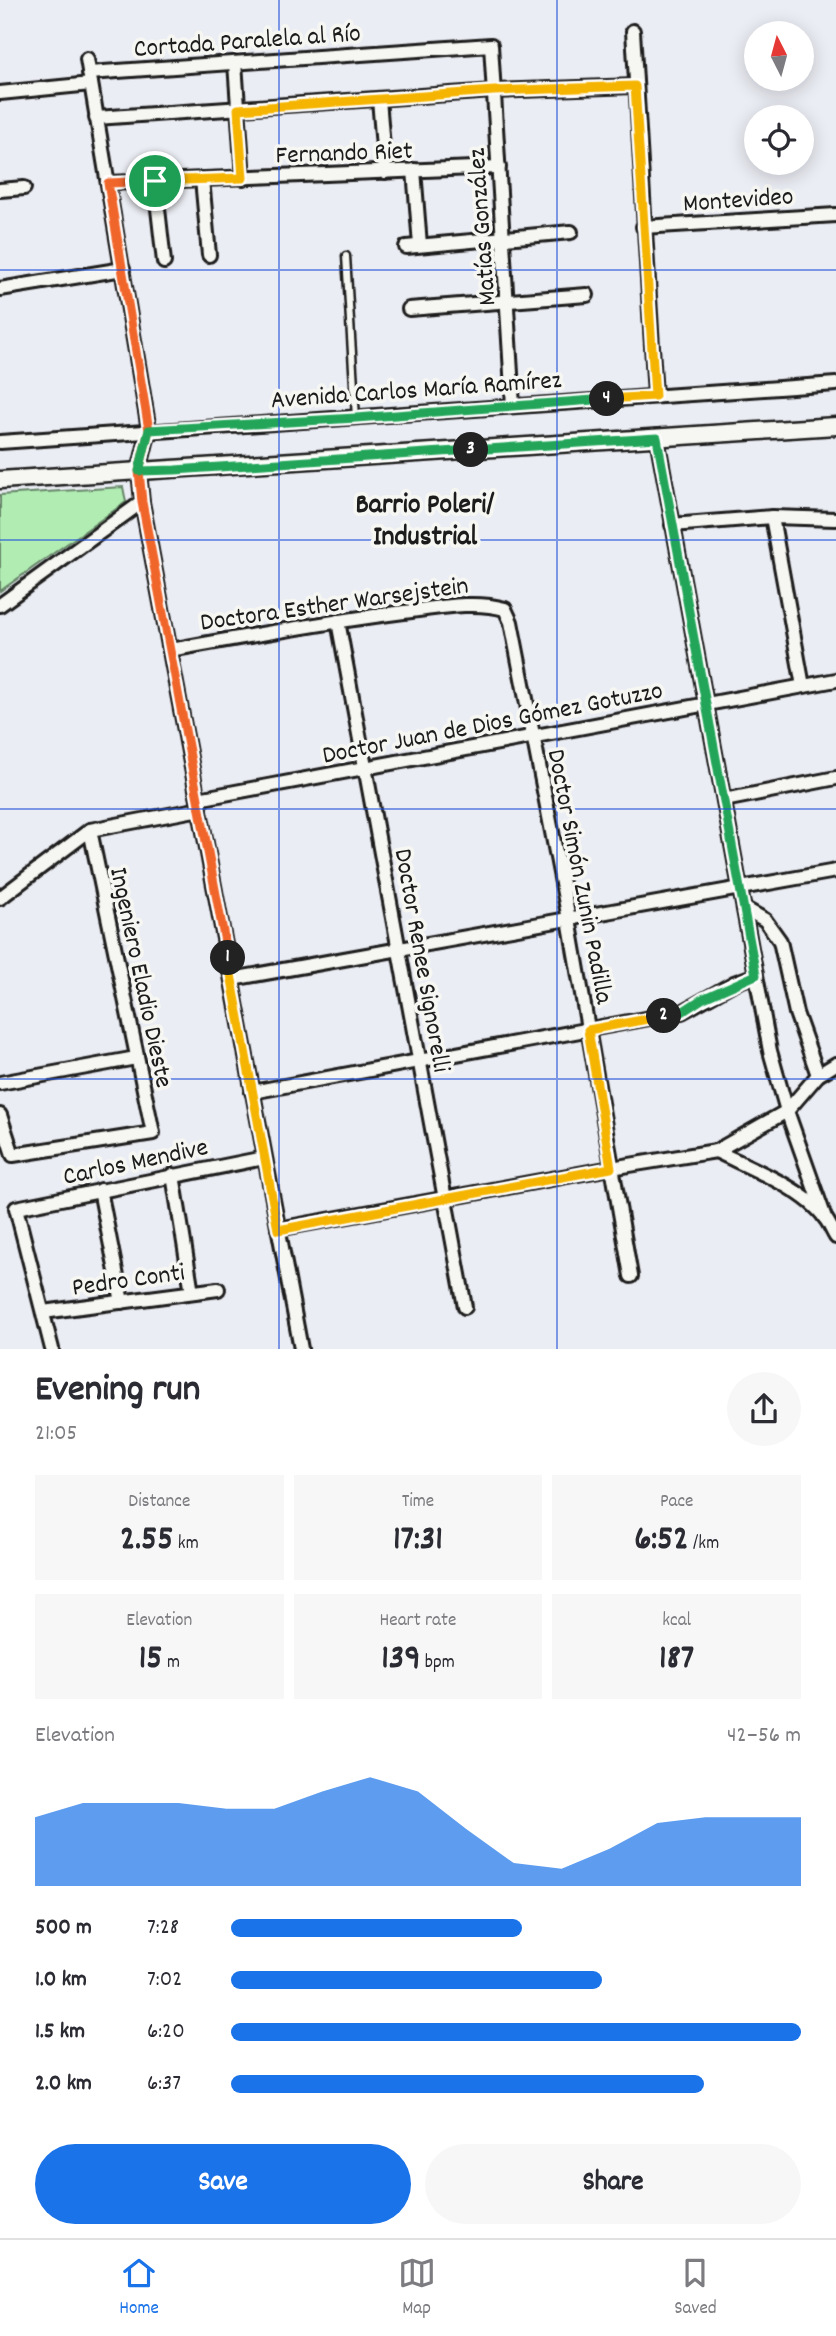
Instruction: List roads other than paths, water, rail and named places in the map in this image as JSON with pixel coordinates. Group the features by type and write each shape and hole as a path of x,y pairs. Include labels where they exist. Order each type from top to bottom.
{"street":[{"path":"633,31 655,396"},
{"name":"Cortada Paralela al Río","path":"0,93 90,79 235,63 491,45"},
{"name":"Matías González","path":"491,45 513,406"},
{"path":"87,60 149,430 139,471 142,502 301,1349"},
{"path":"235,63 243,178"},
{"path":"96,118 494,91 635,86"},
{"path":"379,99 385,172"},
{"name":"Fernando Riet","path":"108,183 499,167"},
{"path":"414,170 420,245"},
{"path":"202,179 209,255"},
{"path":"155,181 164,262"},
{"path":"0,190 24,188"},
{"name":"Montevideo","path":"643,227 836,215"},
{"path":"406,247 571,232"},
{"path":"0,289 123,270"},
{"path":"409,309 587,295"},
{"name":"Avenida Carlos María Ramírez","path":"0,442 836,384"},
{"path":"0,480 836,426"},
{"path":"657,438 770,1051 787,1111 832,1228"},
{"path":"0,605 142,502"},
{"path":"672,525 772,517 836,519"},
{"path":"772,517 803,686"},
{"name":"Doctora Esther Warsejstein","path":"170,650 338,621 487,604 505,609"},
{"name":"Doctor Simón Zunin Padilla","path":"505,609 511,622 569,919 631,1276"},
{"name":"Doctor Renee Signorelli","path":"338,621 465,1307"},
{"name":"Doctor Juan de Dios Gómez Gotuzzo","path":"90,830 365,768 836,680"},
{"path":"724,800 836,778"},
{"path":"0,898 6,888 90,830"},
{"name":"Ingeniero Eladio Dieste","path":"0,1115 13,1155 153,1133 90,830"},
{"path":"232,979 836,871"},
{"path":"744,908 765,920 779,941 796,1013 818,1075"},
{"path":"252,1092 682,1012 712,994 756,975"},
{"path":"0,1083 136,1058"},
{"path":"278,1230 716,1151 787,1111 818,1075 836,1064"},
{"path":"716,1151 787,1186 806,1199 832,1228"},
{"name":"Carlos Mendive","path":"43,1312 16,1208 264,1158"},
{"path":"173,1175 192,1292"},
{"path":"100,1190 122,1302"},
{"name":"Pedro Conti","path":"43,1312 218,1289"},
{"path":"43,1312 52,1349"}],"lane":[{"path":"346,256 356,418"}],"district":[{"name":"Barrio Poleri/ Industrial","path":"425,518"}]}
